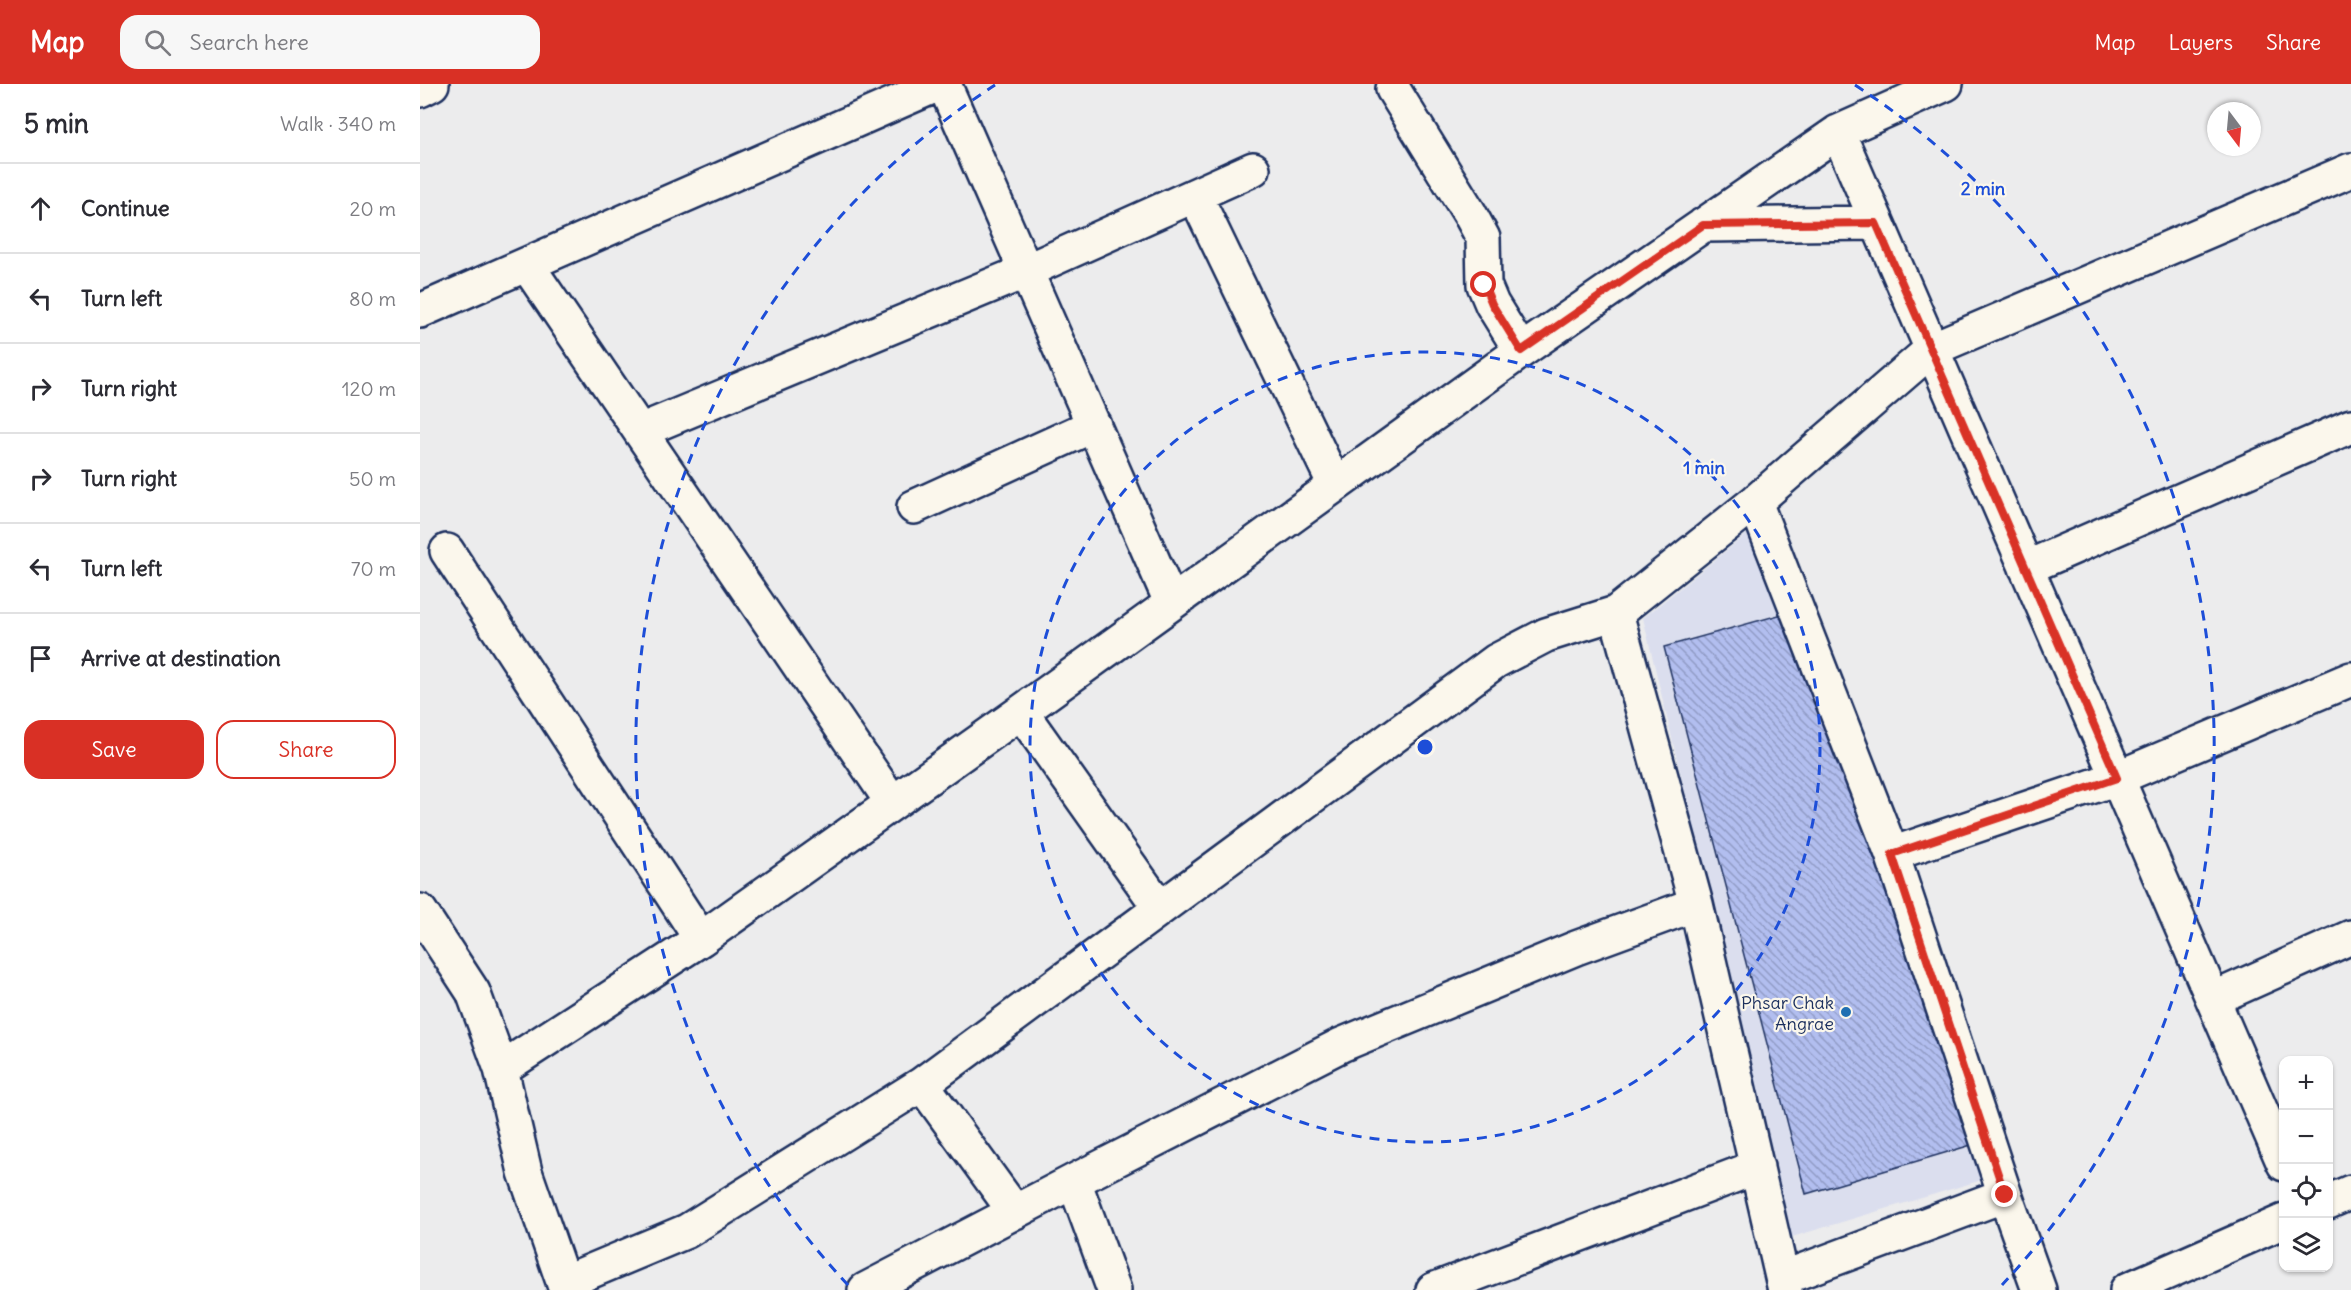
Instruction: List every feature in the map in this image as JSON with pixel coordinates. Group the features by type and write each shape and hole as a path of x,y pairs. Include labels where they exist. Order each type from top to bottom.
{"street":[{"path":"420,90 432,84"},
{"path":"501,1069 701,939 1021,712 1521,351 1838,132 1946,84"},
{"path":"420,311 929,86 1026,271 1171,602"},
{"path":"1393,89 1483,238 1484,285 1492,304 1521,351"},
{"path":"1838,132 2279,1155"},
{"path":"640,431 1026,271 1253,169"},
{"path":"422,920 473,992 501,1069 525,1172 565,1286 687,1231 922,1084 1496,662 1546,635 1616,613 1755,502 1932,349 2351,170"},
{"path":"1195,195 1335,485"},
{"path":"1703,225 1876,223"},
{"path":"527,265 892,802"},
{"path":"914,507 1094,426"},
{"path":"2026,568 2351,426"},
{"path":"1755,502 1892,854 2005,1195 2039,1290"},
{"path":"447,551 701,939"},
{"path":"1616,613 1696,904 1784,1284 2005,1195"},
{"path":"1892,854 2117,778 2351,679"},
{"path":"1021,712 1160,908"},
{"path":"865,1290 1074,1180 1341,1045 1575,948 1696,904"},
{"path":"2213,999 2351,937"},
{"path":"922,1084 1015,1212"},
{"path":"1433,1290 1757,1167"},
{"path":"1074,1180 1114,1290"},
{"path":"2333,1200 2351,1192"},
{"path":"2127,1290 2279,1223"}],"shaded area":[{"name":"Phsar Chak Angrae","path":"1774,512 2005,1173 1792,1237 1643,618"}],"building":[{"name":"Phsar Chak Angrae","path":"1793,611 1985,1141 1806,1194 1664,647"}],"place":[{"name":"Phsar Chak Angrae","path":"1846,1012"}],"route":[{"path":"1484,285 1492,304 1521,351 1703,225 1876,223 2117,778 1892,854 2005,1195"}]}
